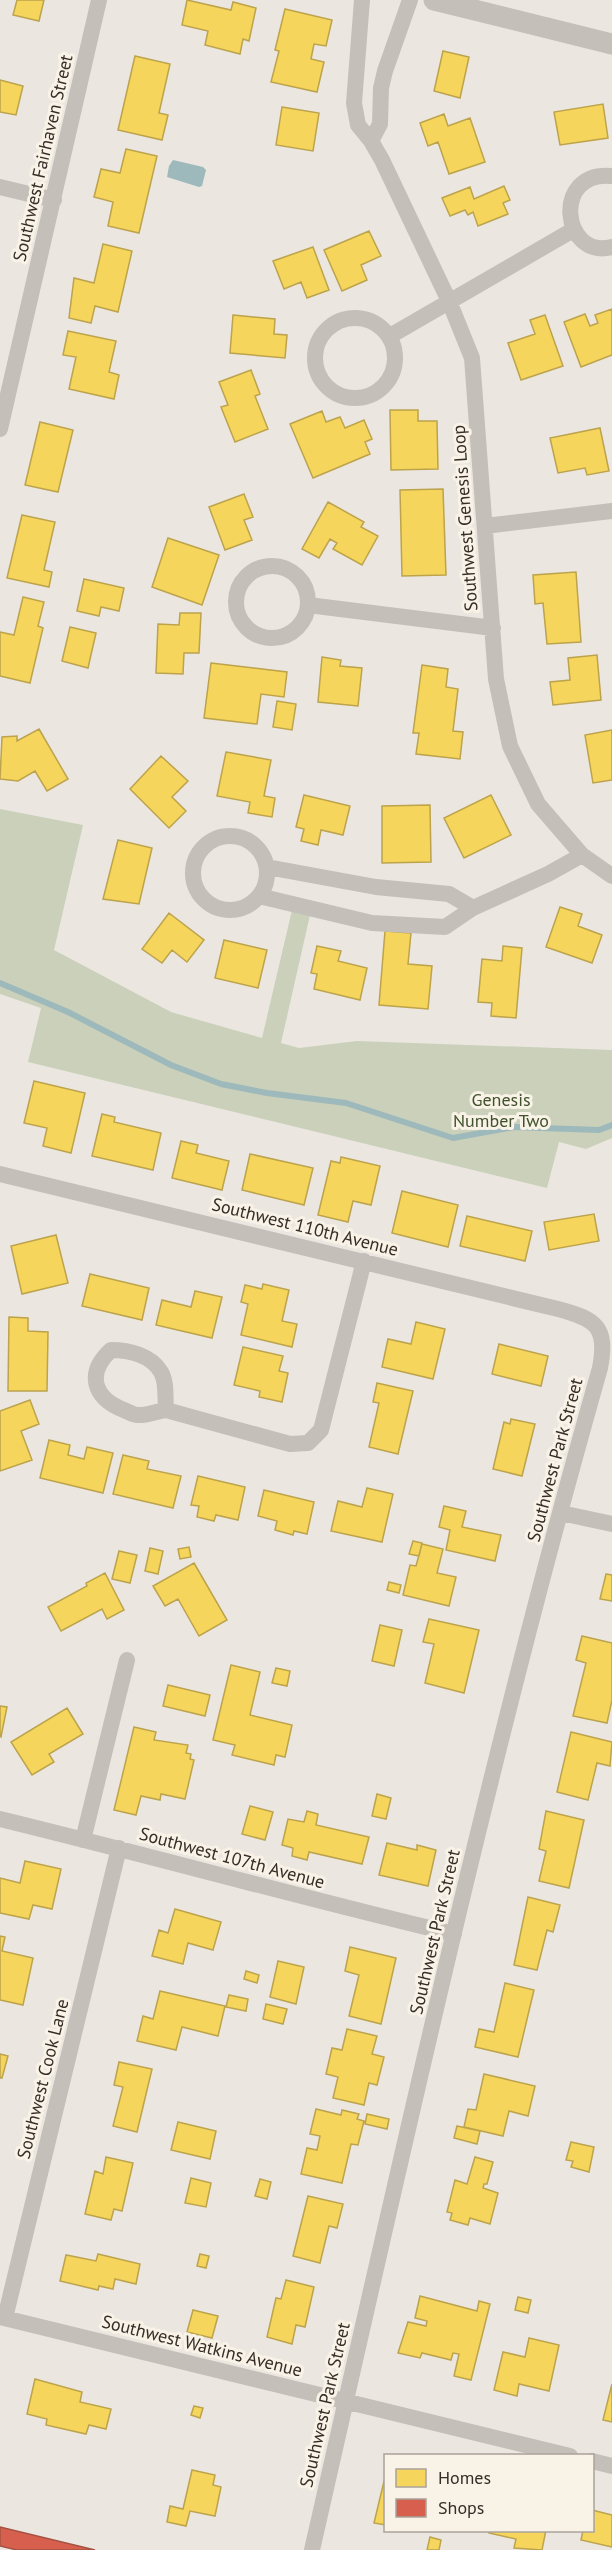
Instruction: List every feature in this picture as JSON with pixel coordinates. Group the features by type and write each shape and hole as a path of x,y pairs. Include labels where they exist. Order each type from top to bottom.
{"street":[{"name":"Southwest Fairhaven Street","path":"0,429 99,0"},
{"name":"Southwest Genesis Loop","path":"363,0 355,68 354,104 358,125 371,141 449,301 471,358 496,679 510,746 538,804 582,855 612,876"},
{"path":"371,141 380,124 381,88 385,71 410,0"},
{"path":"434,0 612,44"},
{"path":"612,176 590,179 576,190 569,210 573,230 586,243 605,249 612,247"},
{"path":"0,187 54,200"},
{"path":"390,336 573,230"},
{"path":"346,318 368,319 390,336 396,358 390,379 375,393 358,398 341,396 322,380 315,363 317,346 328,328 346,318"},
{"path":"485,526 612,512"},
{"path":"275,565 291,570 300,579 307,591 308,605 305,618 297,629 284,637 268,639 255,635 244,627 236,613 235,600 240,583 247,575 261,566 275,565"},
{"path":"308,605 493,628"},
{"path":"231,836 254,845 262,855 267,867 265,887 259,896 250,905 238,910 214,907 197,889 193,877 194,865 199,853 219,838 231,836"},
{"path":"259,896 372,923 445,927 473,908 537,879 582,855"},
{"path":"267,867 376,887 449,894 473,908"},
{"name":"Southwest 110th Avenue","path":"0,1174 558,1308 588,1319 596,1327"},
{"path":"166,1410 161,1371 142,1356 127,1350 111,1350 99,1360 95,1379 100,1396 110,1405 137,1415 166,1410 290,1444 308,1443 321,1430 364,1261"},
{"name":"Southwest Park Street","path":"312,2550 454,1934 533,1616 604,1347 596,1327"},
{"path":"561,1513 612,1524"},
{"path":"84,1840 127,1660"},
{"name":"Southwest 107th Avenue","path":"0,1819 119,1848 291,1895 454,1934"},
{"name":"Southwest Cook Lane","path":"3,2317 119,1848"},
{"name":"Southwest Watkins Avenue","path":"3,2317 562,2454"},
{"path":"594,2462 612,2466"}],"green space":[{"name":"Genesis Number Two","path":"0,809 83,825 54,950 171,1012 262,1038 292,910 310,915 281,1043 299,1048 357,1041 612,1050 612,1138 586,1149 559,1142 547,1188 28,1062 41,1008 0,994"}],"water":[{"path":"173,160 203,167 206,170 202,186 167,177"}],"building: Homes":[{"path":"17,0 44,0 39,21 13,15"},
{"path":"187,0 231,10 233,2 256,8 249,41 243,39 240,54 205,45 208,31 182,25"},
{"path":"285,9 332,20 326,46 314,44 311,59 324,62 317,92 271,82 279,51 275,50"},
{"path":"443,51 469,57 460,98 434,91"},
{"path":"135,56 170,64 159,113 168,115 162,140 118,130"},
{"path":"0,80 23,86 16,115 0,112"},
{"path":"603,104 608,138 560,145 554,112"},
{"path":"282,107 319,113 313,151 276,145"},
{"path":"444,114 448,126 470,118 485,162 449,174 438,142 428,146 420,123"},
{"path":"126,149 157,156 139,233 108,226 113,202 94,197 101,169 120,173"},
{"path":"504,186 510,200 503,203 508,214 478,226 473,212 468,215 465,210 450,216 442,198 470,187 474,199"},
{"path":"369,231 381,256 361,265 367,280 342,291 324,250"},
{"path":"103,244 132,251 118,312 95,306 91,323 69,318 74,278 94,283"},
{"path":"313,247 329,290 307,298 301,282 284,289 273,261"},
{"path":"612,309 612,355 581,367 564,322 585,314 590,326 598,323 595,315"},
{"path":"233,315 275,319 274,334 287,335 285,358 230,353"},
{"path":"545,315 563,366 521,380 508,343 535,334 530,320"},
{"path":"68,331 116,341 109,372 119,375 114,399 69,389 76,357 63,355"},
{"path":"251,370 260,394 255,396 268,429 235,442 221,407 228,405 219,382"},
{"path":"390,410 418,410 418,421 437,421 438,469 391,470"},
{"path":"322,411 326,422 340,417 345,428 364,420 372,439 365,442 370,454 313,478 290,424"},
{"path":"40,422 73,430 58,492 25,485"},
{"path":"600,428 609,471 587,475 585,468 558,473 550,438"},
{"path":"443,489 446,575 402,576 400,490"},
{"path":"244,494 253,517 244,520 252,540 225,550 209,507"},
{"path":"328,502 364,522 361,527 378,536 362,565 333,549 337,543 330,539 319,558 302,549"},
{"path":"22,515 55,522 44,570 52,572 49,587 7,578"},
{"path":"168,538 219,555 202,605 152,587"},
{"path":"576,572 581,642 547,644 543,603 535,604 533,575"},
{"path":"84,579 124,588 119,611 101,607 99,616 77,611"},
{"path":"23,597 44,602 38,626 43,628 30,683 0,676 0,632 14,635"},
{"path":"180,613 201,613 199,653 184,653 183,674 156,673 158,624 179,625"},
{"path":"70,627 96,633 88,668 62,661"},
{"path":"597,655 601,700 553,705 550,682 570,680 568,658"},
{"path":"322,657 341,660 340,666 362,668 358,706 318,702"},
{"path":"211,663 287,672 284,697 261,694 257,724 204,718"},
{"path":"422,665 448,669 446,687 458,689 453,731 463,732 460,759 416,754 419,733 413,733"},
{"path":"277,701 296,704 292,730 273,727"},
{"path":"39,729 68,779 47,791 35,771 18,781 0,779 2,737 17,736 17,741"},
{"path":"612,730 612,780 593,783 585,735"},
{"path":"226,752 271,760 264,796 275,798 272,817 248,813 250,802 217,796"},
{"path":"161,756 188,781 172,797 186,811 169,828 130,789"},
{"path":"304,795 350,806 343,835 321,830 318,845 301,841 304,829 296,827"},
{"path":"491,795 511,835 464,858 444,818"},
{"path":"430,805 431,862 382,863 382,806"},
{"path":"118,840 152,848 139,904 103,899"},
{"path":"560,907 582,914 578,926 602,935 592,963 546,947"},
{"path":"169,913 204,940 187,962 172,950 162,963 142,949"},
{"path":"385,931 411,933 408,964 432,966 428,1009 379,1005"},
{"path":"224,940 267,950 258,988 215,978"},
{"path":"317,946 341,951 338,961 367,968 360,1000 314,989 317,974 311,973"},
{"path":"503,946 522,948 516,1018 491,1016 492,1003 478,1002 482,959 502,961"},
{"path":"34,1081 85,1093 71,1153 43,1146 47,1128 24,1123"},
{"path":"102,1114 115,1117 114,1122 161,1133 153,1170 92,1156"},
{"path":"181,1141 198,1145 196,1153 229,1161 222,1190 172,1178"},
{"path":"250,1154 313,1168 304,1205 242,1190"},
{"path":"341,1157 380,1166 371,1205 353,1201 348,1222 318,1215 331,1161 340,1163"},
{"path":"402,1191 458,1205 448,1247 392,1233"},
{"path":"594,1214 599,1241 549,1250 544,1222"},
{"path":"467,1216 532,1231 525,1261 460,1246"},
{"path":"56,1235 68,1283 22,1294 11,1246"},
{"path":"90,1274 149,1288 142,1320 82,1306"},
{"path":"263,1284 289,1290 282,1321 297,1324 292,1347 241,1335 248,1304 241,1302 245,1285 262,1289"},
{"path":"195,1291 222,1297 212,1338 156,1325 162,1300 191,1307"},
{"path":"9,1317 28,1318 28,1331 48,1332 47,1391 8,1391"},
{"path":"416,1322 445,1329 433,1379 382,1367 388,1339 411,1344"},
{"path":"499,1344 548,1356 541,1386 492,1374"},
{"path":"243,1347 283,1356 279,1371 288,1373 282,1402 259,1397 260,1391 234,1385"},
{"path":"377,1383 413,1391 398,1454 369,1447 379,1403 373,1402"},
{"path":"30,1400 39,1424 21,1431 32,1460 0,1471 0,1411"},
{"path":"511,1419 535,1424 522,1476 493,1469 504,1422 510,1424"},
{"path":"49,1440 70,1445 68,1455 84,1459 87,1447 113,1453 103,1493 40,1478"},
{"path":"123,1455 149,1461 147,1469 181,1476 173,1508 113,1494"},
{"path":"198,1476 245,1487 238,1520 216,1515 214,1521 197,1517 199,1506 191,1505"},
{"path":"367,1488 393,1494 382,1542 331,1531 338,1501 362,1507"},
{"path":"264,1490 314,1502 307,1534 294,1531 293,1535 275,1530 277,1521 258,1516"},
{"path":"444,1506 466,1511 462,1527 501,1535 495,1561 446,1550 450,1530 439,1527"},
{"path":"413,1541 422,1543 419,1556 409,1554"},
{"path":"422,1544 443,1549 437,1573 456,1577 449,1606 403,1595 410,1565 416,1566"},
{"path":"189,1547 191,1557 180,1559 178,1549"},
{"path":"150,1548 163,1551 158,1574 145,1571"},
{"path":"119,1551 137,1555 130,1583 112,1579"},
{"path":"194,1563 227,1620 199,1636 178,1599 165,1606 153,1586"},
{"path":"105,1573 124,1610 107,1619 102,1609 61,1631 48,1607 87,1586 86,1583"},
{"path":"606,1574 612,1575 612,1601 600,1599"},
{"path":"389,1582 401,1585 399,1593 387,1590"},
{"path":"429,1619 479,1630 464,1693 425,1683 434,1644 423,1642"},
{"path":"380,1625 402,1630 394,1666 372,1661"},
{"path":"582,1636 612,1643 612,1700 607,1723 573,1716 586,1663 576,1660"},
{"path":"231,1665 260,1672 250,1715 292,1725 285,1757 276,1755 274,1765 232,1755 235,1745 213,1740"},
{"path":"276,1668 290,1671 287,1686 272,1683"},
{"path":"168,1685 210,1695 205,1716 163,1706"},
{"path":"0,1706 7,1707 1,1737 0,1736"},
{"path":"67,1708 83,1734 49,1754 54,1762 32,1775 11,1742"},
{"path":"134,1727 156,1732 154,1740 188,1745 186,1753 191,1754 190,1759 194,1760 185,1799 161,1794 160,1800 141,1796 136,1815 114,1810"},
{"path":"571,1732 612,1742 610,1766 597,1763 588,1800 557,1792"},
{"path":"377,1794 391,1798 386,1819 372,1816"},
{"path":"250,1806 273,1812 265,1840 242,1834"},
{"path":"307,1811 318,1814 316,1825 369,1837 362,1864 309,1852 307,1860 292,1856 293,1848 282,1845 288,1819 304,1822"},
{"path":"546,1811 584,1820 569,1888 539,1881 546,1851 539,1849"},
{"path":"387,1843 417,1850 417,1845 436,1850 428,1886 379,1875"},
{"path":"25,1861 61,1869 52,1909 33,1905 29,1919 0,1913 0,1878 20,1883"},
{"path":"528,1897 560,1905 553,1932 547,1930 537,1970 514,1965"},
{"path":"175,1909 221,1922 213,1950 188,1943 183,1964 152,1956 159,1930 168,1933"},
{"path":"0,1936 5,1937 2,1951 33,1958 23,2005 0,2000"},
{"path":"350,1947 396,1958 381,2024 349,2016 359,1975 345,1971"},
{"path":"278,1961 304,1967 296,2004 270,1997"},
{"path":"246,1971 259,1975 257,1983 244,1979"},
{"path":"505,1983 534,1990 518,2057 475,2047 479,2029 494,2032"},
{"path":"160,1991 225,2006 218,2036 182,2027 176,2050 137,2041 143,2016 153,2019"},
{"path":"229,1995 248,1999 246,2011 226,2007"},
{"path":"266,2004 287,2009 283,2024 263,2019"},
{"path":"347,2029 377,2036 372,2054 384,2057 377,2085 369,2083 364,2105 333,2098 338,2077 326,2074 332,2048 342,2050"},
{"path":"0,2054 8,2056 2,2078 0,2078"},
{"path":"119,2062 152,2069 137,2132 113,2126 123,2087 114,2085"},
{"path":"484,2074 535,2086 528,2116 509,2111 503,2136 464,2127 468,2109 476,2110"},
{"path":"316,2109 341,2115 342,2110 359,2114 357,2119 364,2121 358,2145 351,2144 342,2183 301,2174 307,2148 317,2150 320,2136 310,2134"},
{"path":"367,2114 389,2119 387,2129 365,2124"},
{"path":"178,2122 216,2131 210,2159 171,2150"},
{"path":"457,2126 480,2131 477,2144 454,2138"},
{"path":"571,2142 594,2147 589,2172 571,2167 573,2161 566,2160"},
{"path":"106,2157 133,2163 122,2211 114,2209 111,2220 85,2214 95,2171 103,2174"},
{"path":"475,2157 493,2162 487,2184 484,2184 483,2188 498,2193 490,2224 470,2218 468,2225 450,2220 452,2213 447,2212 455,2180 467,2184"},
{"path":"191,2178 211,2183 206,2207 185,2203"},
{"path":"260,2179 271,2182 267,2199 255,2196"},
{"path":"308,2196 343,2204 337,2228 329,2226 320,2263 293,2256"},
{"path":"98,2254 140,2264 136,2284 115,2279 113,2289 99,2286 98,2290 60,2281 66,2255 96,2261"},
{"path":"200,2254 209,2256 206,2268 197,2266"},
{"path":"286,2280 314,2287 305,2327 296,2325 292,2344 267,2337 276,2298 281,2299"},
{"path":"420,2296 477,2311 479,2301 490,2304 471,2380 454,2376 459,2354 453,2353 451,2360 422,2353 420,2358 398,2353 408,2322 426,2326 427,2321 415,2318"},
{"path":"518,2297 531,2300 528,2313 515,2310"},
{"path":"193,2310 218,2316 212,2338 187,2332"},
{"path":"529,2338 559,2345 549,2391 519,2384 517,2396 494,2390 503,2352 525,2357"},
{"path":"35,2379 82,2392 80,2402 111,2409 106,2429 89,2425 86,2434 46,2425 47,2419 27,2414"},
{"path":"612,2384 612,2422 603,2420"},
{"path":"194,2406 203,2408 200,2418 191,2415"},
{"path":"192,2470 215,2475 213,2485 221,2487 215,2516 190,2511 186,2526 167,2522 170,2506 183,2509"},
{"path":"384,2481 384,2525 374,2523"},
{"path":"594,2510 612,2515 612,2547 581,2540 583,2532 594,2532"},
{"path":"546,2532 542,2550 514,2548 516,2539 489,2533"},
{"path":"430,2537 441,2540 439,2550 427,2550"}],"building: Shops":[{"path":"0,2527 95,2550 17,2550 0,2546"}],"waterway":[{"path":"0,983 68,1012 171,1065 221,1084 267,1093 346,1103 453,1138 514,1127 599,1130 612,1125"}]}
